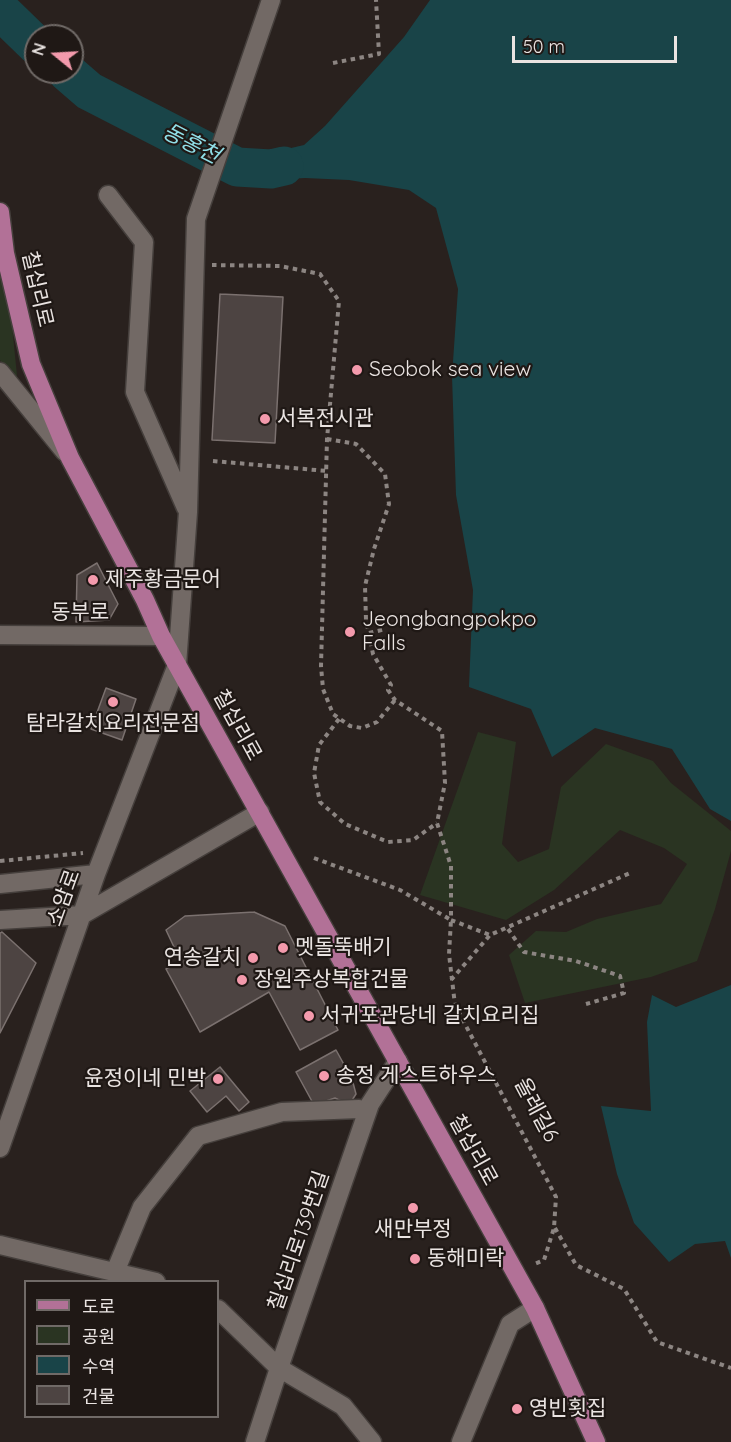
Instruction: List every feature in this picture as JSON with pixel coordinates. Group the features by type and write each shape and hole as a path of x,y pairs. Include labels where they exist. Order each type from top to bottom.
{"main road":[{"name":"칠십리로","path":"0,212 5,253 31,364 70,458 145,600 161,636 535,1308 596,1442"}],"street":[{"path":"177,665 188,512 196,219 271,0"},
{"path":"108,195 144,242 135,392 188,512"},
{"path":"0,372 70,458"},
{"name":"동부로","path":"0,635 161,636"},
{"name":"소암로","path":"0,1148 96,874 177,665"},
{"path":"0,920 82,915 260,812"},
{"path":"0,884 96,874"},
{"name":"칠십리로139번길","path":"255,1442 370,1104 398,1061"},
{"path":"114,1272 142,1207 198,1137 282,1112 359,1110 367,1113"},
{"path":"0,1245 151,1280"},
{"path":"461,1442 510,1324 535,1308"},
{"path":"219,1310 279,1368 343,1406 372,1442"}],"path":[{"path":"333,63 379,54 376,0"},
{"path":"195,265 280,266 320,274 339,301 327,439 321,666 323,689 327,704 339,719 350,726 369,726 380,720 395,700"},
{"path":"327,439 356,444 385,474 389,504 365,586 366,620 373,654 391,685 388,690 395,700 442,731 445,783 436,823 413,840 388,842 345,824 320,802 314,773 319,746 339,719"},
{"path":"213,461 327,471"},
{"path":"369,633 386,629"},
{"name":"올레길6","path":"436,823 452,866 449,954 455,1005 556,1197 554,1228 544,1260"},
{"path":"0,861 105,851"},
{"path":"314,858 400,890 451,920 490,935"},
{"path":"451,981 490,935 630,873"},
{"path":"507,929 524,952 576,961 620,976 624,993 586,1004"},
{"path":"554,1228 576,1265 624,1289 657,1342 731,1368"}],"green space":[{"path":"0,203 19,396 0,360"},
{"path":"478,732 516,742 502,844 518,862 549,849 561,787 606,744 653,761 671,783 731,831 731,851 715,909 697,961 651,977 525,1003 509,955 536,931 566,932 597,919 661,904 687,864 664,848 620,830 554,890 506,920 420,895"}],"water":[{"path":"430,0 731,0 731,821 710,809 672,749 595,728 552,757 531,709 469,687 473,590 456,495 452,376 458,289 436,208 409,190 349,180 305,178 232,182 231,162 304,145 325,126 404,37"},
{"path":"731,985 731,1258 725,1241 695,1244 669,1262 634,1223 617,1174 601,1106 651,1111 647,1022 652,995 676,1007"}],"building":[{"path":"220,294 283,297 275,443 212,440"},
{"path":"97,563 118,604 109,620 76,622 77,575"},
{"path":"106,688 136,699 122,740 91,729"},
{"name":"장원주상복합건물","path":"254,912 285,926 338,1030 300,1050 269,992 200,1032 166,969 181,962 166,930 185,916"},
{"path":"2,932 36,963 0,1033 0,933"},
{"name":"송정 게스트하우스","path":"336,1050 352,1079 356,1094 349,1105 335,1098 314,1105 296,1072"},
{"name":"윤정이네 민박","path":"220,1067 249,1102 239,1111 226,1096 207,1112 190,1091"}],"waterway":[{"name":"동홍천","path":"0,10 24,33"},
{"name":"동홍천","path":"81,84 89,91 237,167 271,169 284,166"}],"place":[{"name":"Seobok sea view","path":"357,370"},
{"name":"서복전시관","path":"265,419"},
{"name":"제주황금문어","path":"93,580"},
{"name":"Jeongbangpokpo Falls","path":"350,632"},
{"name":"탐라갈치요리전문점","path":"113,702"},
{"name":"멧돌뚝배기","path":"283,948"},
{"name":"연송갈치","path":"253,958"},
{"name":"장원주상복합건물","path":"242,980"},
{"name":"서귀포관당네 갈치요리집","path":"309,1016"},
{"name":"송정 게스트하우스","path":"324,1076"},
{"name":"윤정이네 민박","path":"218,1079"},
{"name":"새만부정","path":"413,1208"},
{"name":"동해미락","path":"415,1259"},
{"name":"영빈횟집","path":"517,1409"}]}
